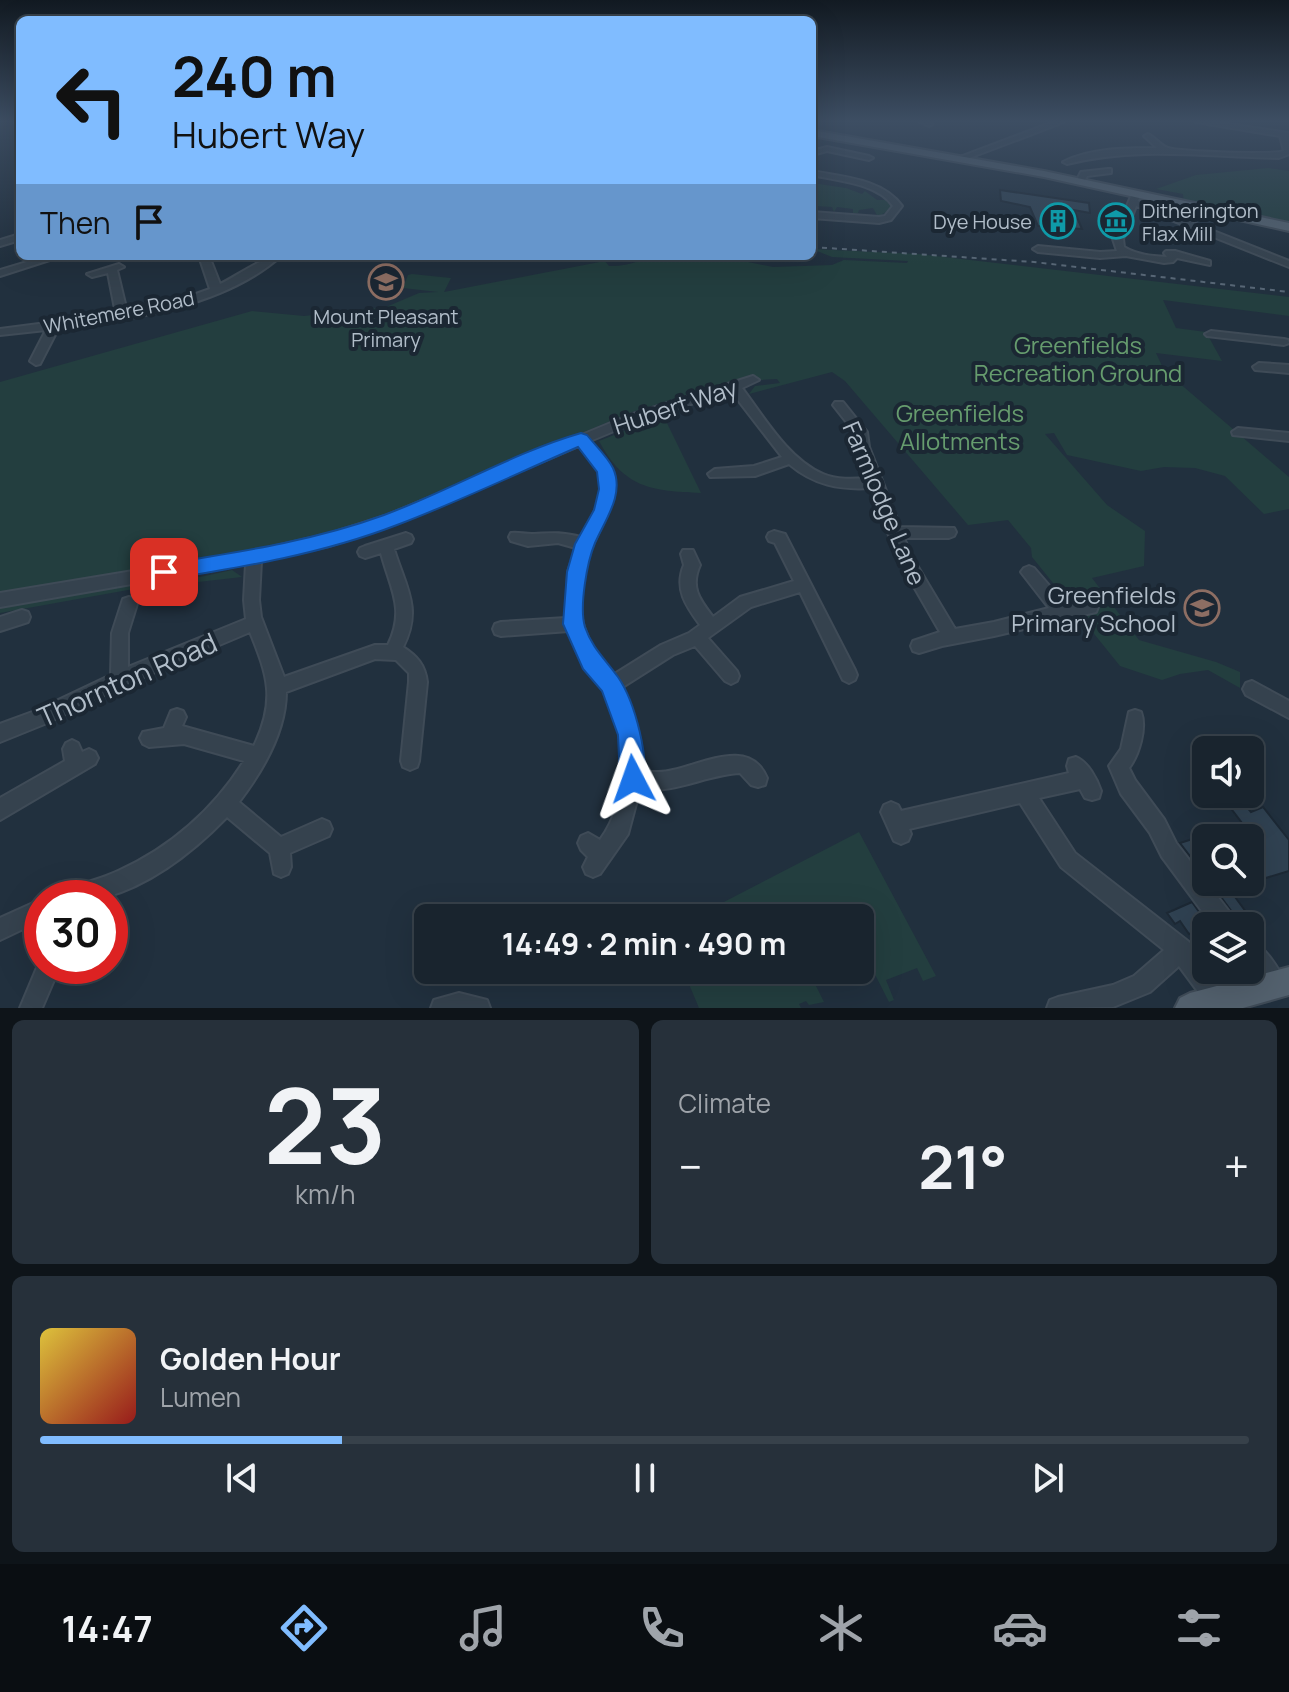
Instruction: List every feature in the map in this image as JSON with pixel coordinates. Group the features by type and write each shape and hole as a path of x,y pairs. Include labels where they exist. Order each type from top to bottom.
{"main road":[{"path":"1016,169 1080,182 1135,198 1289,227"},
{"path":"1190,1008 1282,983"}],"street":[{"path":"1080,182 1081,175 1108,171"},
{"path":"816,174 880,189 893,196 898,206 888,218 879,220 816,215"},
{"path":"1125,253 1119,248 1118,239 1135,198 1278,254 1289,264"},
{"path":"1042,247 1100,255 1125,253 1167,261 1170,253 1207,263"},
{"path":"0,273 42,260"},
{"path":"205,260 217,291"},
{"name":"Whitemere Road","path":"0,332 122,315 217,291 270,260"},
{"path":"92,274 116,268 122,315"},
{"path":"35,361 54,326"},
{"path":"1211,334 1233,332 1287,341"},
{"path":"1258,366 1289,369"},
{"name":"Hubert Way","path":"0,600 254,557 329,540 390,520 638,416 753,380"},
{"path":"734,386 792,458 821,479 835,483 875,483"},
{"name":"Farmlodge Lane","path":"846,408 861,432 862,447 875,483 911,570 950,635"},
{"path":"1238,432 1289,437"},
{"path":"581,439 605,470 608,489 603,510 585,544 574,589 574,624 591,662 611,685 630,735 633,779 621,827 594,855"},
{"path":"715,474 738,467 755,471 792,458"},
{"path":"895,533 949,532"},
{"path":"525,543 558,537 585,544"},
{"path":"774,537 780,538 849,675"},
{"path":"365,552 406,539"},
{"path":"386,546 408,611 404,631 393,651"},
{"path":"123,880 150,867 184,844 227,805 258,756 273,722 277,687 273,666 254,623 254,557"},
{"path":"695,562 685,578 686,589 704,631 731,676"},
{"path":"1029,572 1060,610"},
{"path":"611,685 759,595 803,585"},
{"path":"119,679 120,633 129,604"},
{"path":"919,646 950,635 979,633 1060,610 1090,607"},
{"path":"0,624 22,617"},
{"name":"Thornton Road","path":"0,733 254,623"},
{"path":"509,625 536,629 574,624"},
{"path":"277,687 375,652 393,651 407,658 417,670 410,761"},
{"path":"1252,689 1268,705 1289,710"},
{"path":"1135,718 1129,753 1118,766 1169,850 1216,912"},
{"path":"149,738 173,726 184,735 258,756"},
{"path":"0,810 79,758"},
{"path":"633,779 665,781 745,759 758,778"},
{"path":"896,823 1083,779"},
{"path":"1024,792 1058,846 1080,872 1181,950 1218,1000"},
{"path":"227,805 280,858 322,829"},
{"path":"0,929 24,918"},
{"path":"1058,1008 1113,996 1142,984 1181,950"},
{"path":"1264,965 1282,983"},
{"path":"31,1008 41,984"},
{"path":"442,1008 459,1004 479,1008"}],"green space":[{"path":"1257,169 1289,171 1289,226 1184,202 1183,194 1156,189 1196,175"},
{"path":"816,184 862,194 865,191 877,200 890,200 892,208 878,217 873,208 853,213 853,209 837,207 834,212 832,207 816,206"},
{"path":"816,249 918,254 1289,297 1289,316 1163,300 1176,328 1206,332 1222,361 1156,353 1164,370 1289,477 1289,509 1264,514 1225,476 1195,468 1164,467 1141,471 1067,455 1054,433 1045,434 1107,505 1145,531 1144,566 1092,578 1139,640 1240,672 1240,688 1208,670 1162,680 1120,666 1032,557 1031,548 1008,520 968,525 845,381 832,372 749,394 755,386 780,383 777,379 757,380 751,375 632,412 389,514 328,533 258,551 0,593 0,382 252,311 304,316 386,307 419,293 438,292 403,288 408,275 412,274 451,278 444,292 605,261 609,266 616,266 644,260 738,260 773,267 832,265 844,260 908,261 832,257"},
{"path":"664,415 701,493 667,491 629,478 618,469 599,441"},
{"path":"232,570 242,577 128,590 0,613 0,607 187,574 200,577"},
{"path":"859,832 936,976 923,981 917,968 886,980 894,1000 889,1002 874,973 874,904 720,904"},
{"path":"689,984 815,984 824,1002 809,1005 806,1001 799,1004 801,1008 699,1008"}],"building":[{"path":"1000,190 1089,203 1090,213 1074,210 1082,229 1038,226 1030,207 1001,201"},
{"path":"1231,808 1248,808 1251,812 1264,808 1289,840 1289,871 1264,879 1264,824 1239,824 1242,823"},
{"path":"1192,839 1192,859 1180,843"},
{"path":"1220,896 1234,896 1246,912 1232,912"},
{"path":"1192,902 1199,912 1192,912 1192,933 1189,934 1180,921 1175,924 1167,913"}],"railway":[{"path":"816,247 1034,262 1289,292"}],"place":[{"name":"Dye House","path":"1058,221"},
{"name":"Ditherington Flax Mill","path":"1116,221"},
{"name":"Mount Pleasant Primary","path":"386,282"},
{"name":"Greenfields Primary School","path":"1202,608"}],"route":[{"path":"164,572 254,557 329,540 390,520 581,439 605,470 608,489 603,510 585,544 576,572 574,624 591,662 611,685 630,735 633,779"}],"park label":[{"name":"Greenfields Recreation Ground","path":"1078,358"},
{"name":"Greenfields Allotments","path":"960,426"}]}
